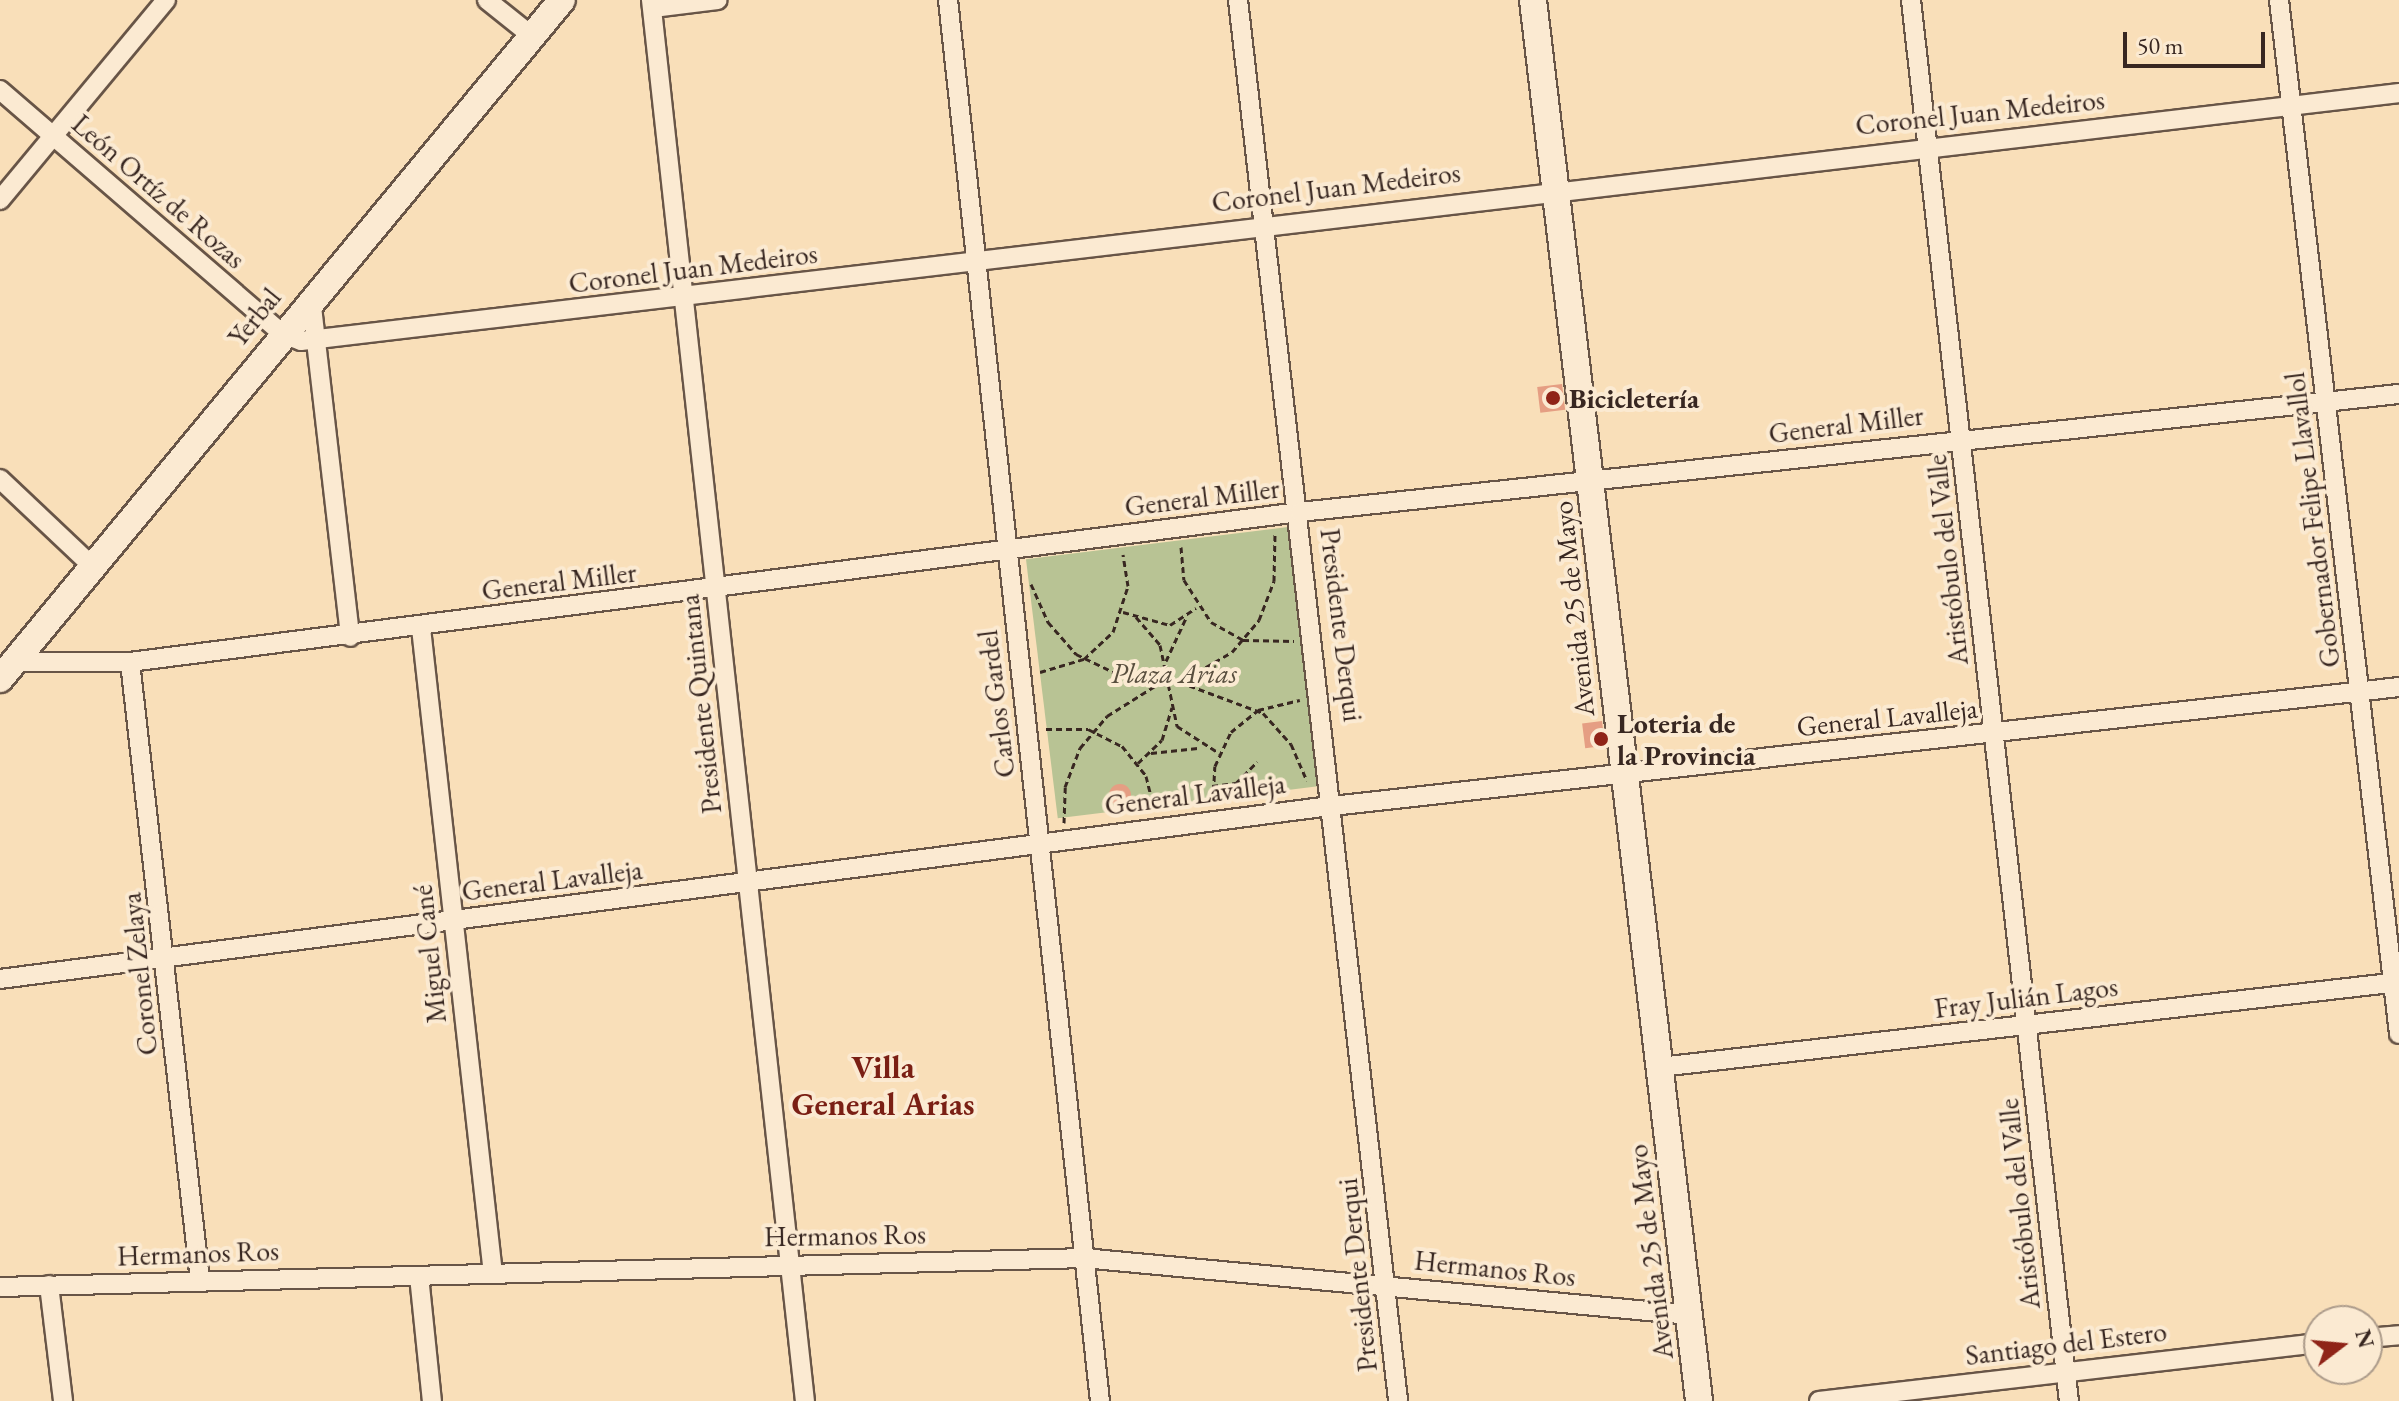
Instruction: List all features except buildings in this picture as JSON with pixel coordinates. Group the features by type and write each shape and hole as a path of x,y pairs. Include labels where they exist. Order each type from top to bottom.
{"main road":[{"name":"Yerbal","path":"7,671 311,298 562,0"},
{"name":"Avenida 25 de Mayo","path":"1533,0 1699,1401"}],"street":[{"path":"0,200 166,0"},
{"path":"487,0 532,36"},
{"path":"652,4 718,0"},
{"name":"Carlos Gardel","path":"948,0 973,260 1015,550 1020,668 1100,1401"},
{"name":"Presidente Derqui","path":"1238,0 1336,807 1398,1401"},
{"name":"Aristóbulo del Valle","path":"1911,0 2069,1401"},
{"name":"Gobernador Felipe Llavallol","path":"2279,0 2396,983 2399,1034"},
{"name":"Presidente Quintana","path":"652,4 805,1401"},
{"name":"León Ortíz de Rozas","path":"0,90 283,334"},
{"name":"Coronel Juan Medeiros","path":"283,334 315,341 684,299 1266,223 2399,93"},
{"path":"311,298 350,637"},
{"name":"General Miller","path":"7,671 130,662 350,637 1300,512 1591,483 1962,438 2399,394"},
{"path":"0,479 91,565"},
{"name":"Miguel Cané","path":"421,628 493,1274"},
{"name":"Coronel Zelaya","path":"130,662 167,959 200,1280"},
{"name":"General Lavalleja","path":"0,979 749,883 1040,841 2399,687"},
{"name":"Fray Julián Lagos","path":"1660,1067 2396,983"},
{"name":"Hermanos Ros","path":"0,1287 791,1263 1083,1258 1690,1315"},
{"path":"419,1276 432,1401"},
{"path":"49,1285 63,1401"},
{"name":"Santiago del Estero","path":"1819,1401 2303,1345"}],"path":[{"path":"1180,682 1243,640 1274,581 1273,516"},
{"path":"1185,527 1182,569 1198,607 1243,640 1279,644 1314,631"},
{"path":"1020,668 1052,670 1084,659 1123,612 1128,574 1114,537"},
{"path":"1015,550 1048,622 1084,659 1157,685"},
{"path":"1123,612 1170,625 1198,607"},
{"path":"1166,663 1188,615"},
{"path":"1136,617 1166,663 1177,726 1202,748"},
{"path":"1065,838 1065,787 1092,730 1157,685 1169,683 1180,682 1258,710 1291,744 1314,808"},
{"path":"1218,820 1212,786 1219,753 1258,710 1296,699 1324,702"},
{"path":"1138,763 1150,754 1173,705"},
{"path":"1028,735 1064,726 1092,730 1138,763 1154,798 1154,828"},
{"path":"1150,754 1202,748 1219,753"},
{"path":"1212,786 1236,783 1257,762"}],"green space":[{"name":"Plaza Arias","path":"1288,527 1320,786 1058,818 1026,559"}],"place":[{"name":"Bicicletería","path":"1553,398"},
{"name":"Loteria de la Provincia","path":"1601,739"}],"district":[{"name":"Villa General Arias","path":"883,1086"}]}
